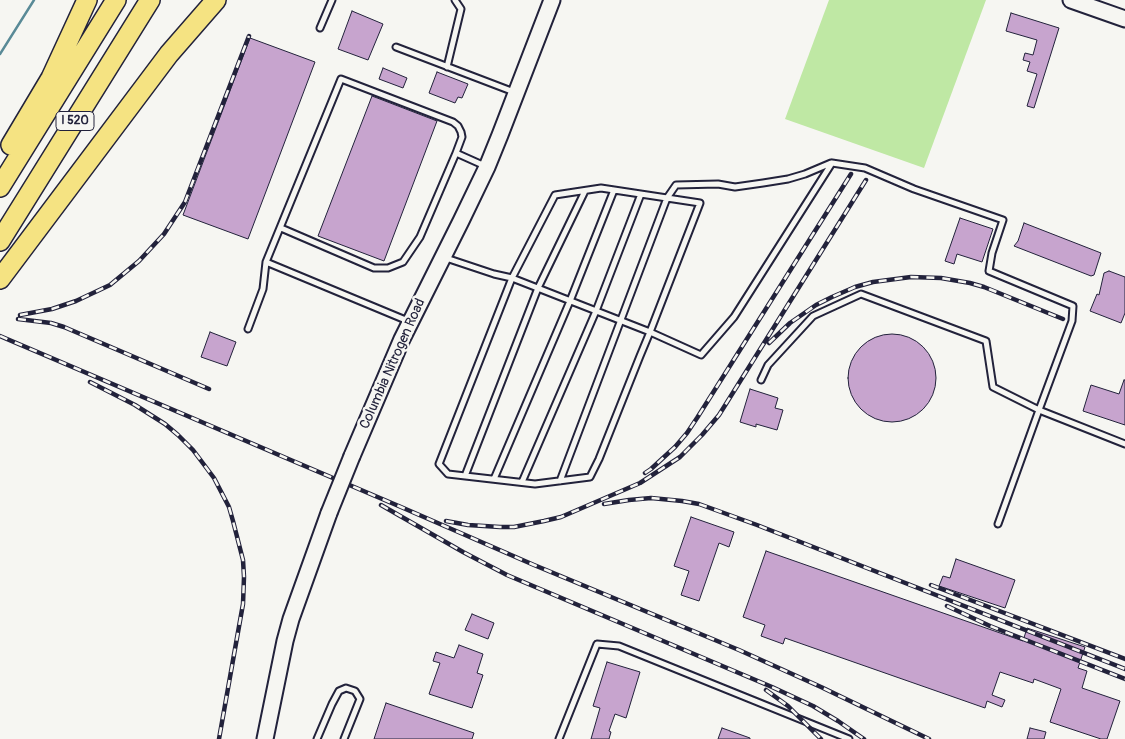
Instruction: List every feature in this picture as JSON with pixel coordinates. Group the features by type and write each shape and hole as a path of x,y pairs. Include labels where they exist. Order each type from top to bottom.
{"highway":[{"path":"0,162 51,78 87,0"},
{"name":"I 520","path":"0,187 116,0"},
{"name":"I 520","path":"0,241 150,0"},
{"path":"0,279 169,54 216,0"}],"street":[{"name":"Columbia Nitrogen Road","path":"265,739 285,640 329,512 386,376 487,167 552,0"},
{"path":"1071,0 1096,4 1125,19"}],"lane":[{"path":"320,28 332,0"},
{"path":"447,67 460,9 455,0"},
{"path":"396,47 516,93"},
{"path":"248,329 263,289 266,262 341,79 453,122 462,132 456,153 420,237 403,262 388,268 374,268 281,228"},
{"path":"456,153 487,167"},
{"path":"443,257 512,278 650,332 701,355 734,317 832,163"},
{"path":"560,481 667,198 676,185 718,184 735,187 796,176 832,163 865,168 914,189 1003,220 992,253 989,271 1073,306 1072,321 998,524"},
{"path":"601,188 641,194 700,203 650,332 590,477 535,484 448,474 439,464 512,278 555,195 601,188"},
{"path":"494,479 570,301 614,190"},
{"path":"465,476 538,288 585,191"},
{"path":"522,482 596,311 641,194"},
{"path":"266,262 411,322"},
{"path":"761,380 768,365 813,316 861,294 986,341 993,387 1039,410 1125,444"},
{"path":"559,739 597,644 619,646 849,739"},
{"path":"317,739 339,691 346,688 355,691 360,699 344,739"}],"green space":[{"path":"829,0 986,0 924,168 785,119"}],"building":[{"path":"352,11 383,24 368,60 338,49"},
{"path":"1011,13 1059,28 1034,108 1027,106 1037,74 1027,71 1030,62 1023,60 1025,53 1033,55 1037,40 1006,31"},
{"path":"250,38 315,62 248,239 183,215"},
{"path":"383,68 407,78 403,88 379,79"},
{"path":"437,72 468,84 462,98 458,97 455,103 429,93"},
{"path":"372,96 437,121 384,261 318,236"},
{"path":"960,218 993,229 982,262 957,254 954,264 945,261"},
{"path":"1024,223 1101,253 1094,275 1091,276 1014,246 1018,241"},
{"path":"1109,271 1125,277 1125,313 1121,323 1090,311 1097,294 1099,295 1104,273"},
{"path":"210,332 236,342 227,366 201,357"},
{"path":"892,334 909,337 917,341 929,353 933,361 936,378 933,395 929,403 917,415 909,419 892,422 875,419 867,415 855,403 851,395 848,378 851,361 855,353 867,341 875,337"},
{"path":"1124,380 1125,425 1083,411 1091,385 1119,394"},
{"path":"750,389 778,398 775,408 783,410 777,430 756,424 756,427 740,422"},
{"path":"691,517 734,532 729,547 719,543 699,601 681,595 689,571 674,566"},
{"path":"766,551 1023,641 1027,628 1085,647 1078,668 1087,671 1082,688 1120,701 1107,739 1101,739 1050,722 1061,689 1034,679 1033,683 1000,672 992,695 1005,700 1002,707 987,701 985,708 785,638 783,644 761,636 765,625 743,617"},
{"path":"956,559 1015,580 1005,608 939,586 943,576 950,578"},
{"path":"472,614 494,623 488,639 465,630"},
{"path":"459,645 483,654 477,673 483,675 472,708 429,694 440,663 433,661 436,652 454,658"},
{"path":"607,662 640,672 626,718 615,714 609,731 611,732 609,739 591,739 600,708 593,706"},
{"path":"386,703 474,733 472,739 374,739"},
{"path":"722,728 750,738 750,739 718,739"},
{"path":"1030,728 1046,732 1044,739 1027,739"}],"waterway":[{"path":"0,54 34,0"}],"railway":[{"path":"20,315 52,309 76,301 110,285 139,261 164,234 185,202 249,36"},
{"path":"645,473 675,447 687,433 851,174"},
{"path":"446,521 468,525 514,527 561,517 640,483 680,457 719,415 866,180"},
{"path":"769,343 790,323 816,305 832,297 873,282 911,277 941,278 970,283 1063,319"},
{"path":"18,319 51,323 64,327 209,389"},
{"path":"0,336 534,565 739,650 929,739"},
{"path":"90,382 135,405 165,424 178,435 193,450 214,478 229,507 243,560 243,604 219,739"},
{"path":"604,504 651,498 699,504 1125,669"},
{"path":"381,505 507,575 772,687 813,706 864,739"},
{"path":"931,585 1125,659"},
{"path":"947,606 990,626 1125,679"},
{"path":"766,690 788,706 821,739"}]}
